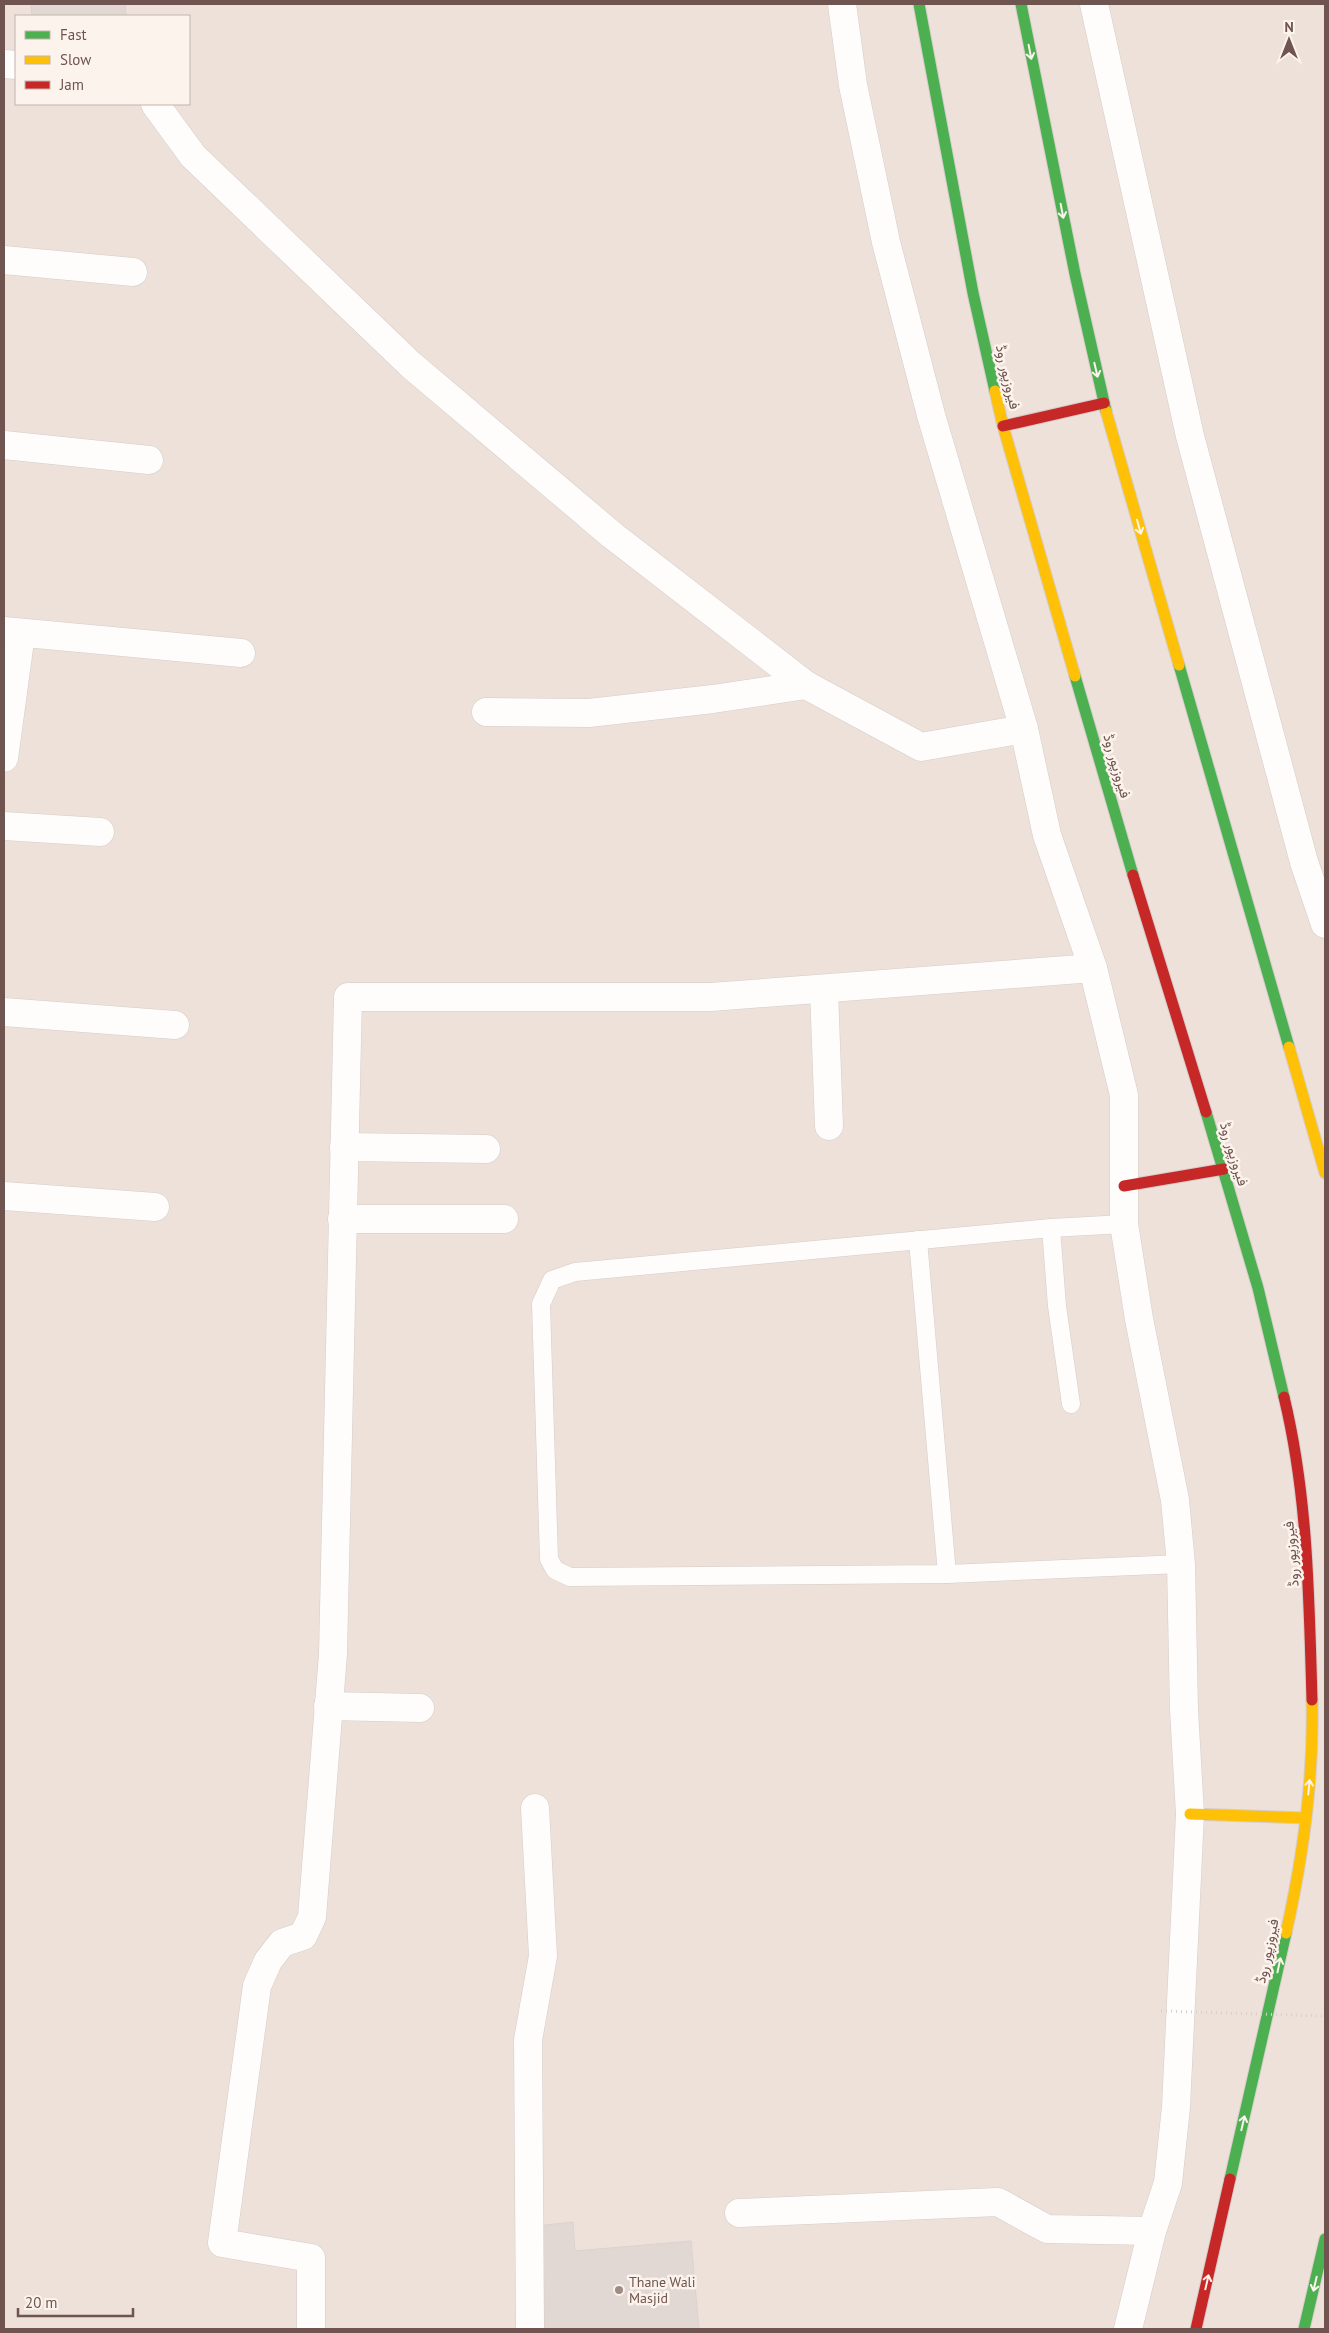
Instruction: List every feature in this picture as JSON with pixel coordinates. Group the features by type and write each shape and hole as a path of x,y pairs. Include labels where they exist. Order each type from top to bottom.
{"highway":[{"name":"فیروزپور روڈ","path":"919,4 973,293 1003,426 1152,942 1224,1169 1258,1288 1292,1428 1306,1538 1311,1622 1313,1745 1305,1818 1290,1914 1196,2329"},
{"path":"1022,4 1075,274 1104,403 1325,1173"},
{"path":"1003,426 1104,403"},
{"path":"1124,1186 1224,1169"},
{"path":"1190,1814 1305,1818"},
{"path":"1304,2329 1325,2239"}],"street":[{"path":"842,4 853,85 886,242 931,415 1024,729 1047,835 1093,968 1124,1096 1124,1224 1139,1318 1175,1500 1182,1564 1184,1710 1190,1814 1176,2107 1168,2183 1152,2231 1128,2329"},
{"path":"1094,4 1190,436 1304,862 1325,924"},
{"path":"156,105 193,156 411,365 612,535 806,685 921,747 1024,729"},
{"path":"4,260 133,272"},
{"path":"4,445 149,460"},
{"path":"4,758 12,632 241,652"},
{"path":"486,712 589,714 713,699 806,685"},
{"path":"4,826 100,832"},
{"path":"311,2329 311,2258 222,2243 258,1986 268,1961 282,1944 303,1936 312,1917 333,1654 348,997 711,997 824,990 1093,968"},
{"path":"824,990 830,1126"},
{"path":"4,1012 175,1025"},
{"path":"344,1147 486,1149"},
{"path":"4,1196 155,1207"},
{"path":"342,1218 504,1218"},
{"path":"328,1706 420,1708"},
{"path":"530,2329 528,2040 544,1956 535,1808"},
{"path":"739,2213 998,2202 1047,2229 1152,2231"}],"lane":[{"path":"1124,1224 1051,1228 575,1272 552,1280 541,1304 549,1559 555,1570 570,1577 947,1574 1182,1564"},
{"path":"1051,1228 1057,1306 1072,1404"},
{"path":"918,1240 947,1574"}],"path":[{"path":"1160,2011 1325,2016"}],"shaded area":[{"path":"4,4 1325,4 1325,2329 4,2329"}],"building":[{"path":"31,4 125,4 126,15 32,15"},
{"name":"Thane Wali Masjid","path":"573,2222 575,2251 691,2241 699,2329 545,2329 536,2226"}],"traffic: fast":[{"path":"919,4 973,293 995,391"},
{"path":"1021,4 1075,274 1106,411"},
{"path":"1179,665 1289,1047"},
{"path":"1075,676 1133,875"},
{"path":"1206,1112 1258,1288 1284,1397"},
{"path":"1230,2179 1286,1933"},
{"path":"1304,2329 1325,2239"}],"traffic: slow":[{"path":"995,391 1003,426 1075,676"},
{"path":"1106,411 1179,665"},
{"path":"1289,1047 1325,1173"},
{"path":"1286,1933 1298,1875 1306,1817 1311,1758 1312,1700"},
{"path":"1190,1814 1305,1818"}],"traffic: jam":[{"path":"1003,426 1104,403"},
{"path":"1133,875 1206,1112"},
{"path":"1124,1186 1224,1169"},
{"path":"1284,1397 1292,1434 1303,1509 1312,1700"},
{"path":"1196,2329 1230,2179"}],"place":[{"name":"Thane Wali Masjid","path":"619,2290"}]}
